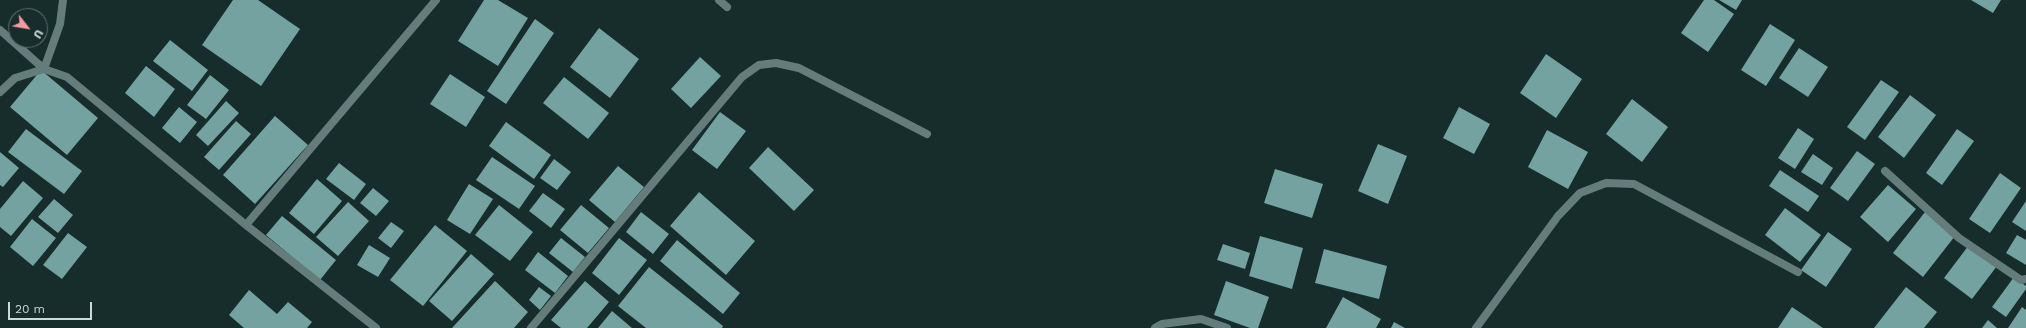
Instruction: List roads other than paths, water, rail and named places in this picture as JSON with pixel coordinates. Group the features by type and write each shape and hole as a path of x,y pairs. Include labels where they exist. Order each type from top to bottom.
{"street":[{"path":"44,69 60,24 63,0"},
{"path":"246,226 436,0"},
{"path":"719,0 727,7"},
{"path":"0,30 44,69 66,77 246,226 376,328"},
{"path":"531,328 742,77 759,65 776,63 799,68 927,134"},
{"path":"0,92 15,78 44,69"},
{"path":"1885,171 1959,238 2021,280 2026,279"},
{"path":"1476,328 1558,216 1580,193 1606,183 1634,184 1798,272"},
{"path":"1155,328 1162,324 1201,319 1226,328"}]}
